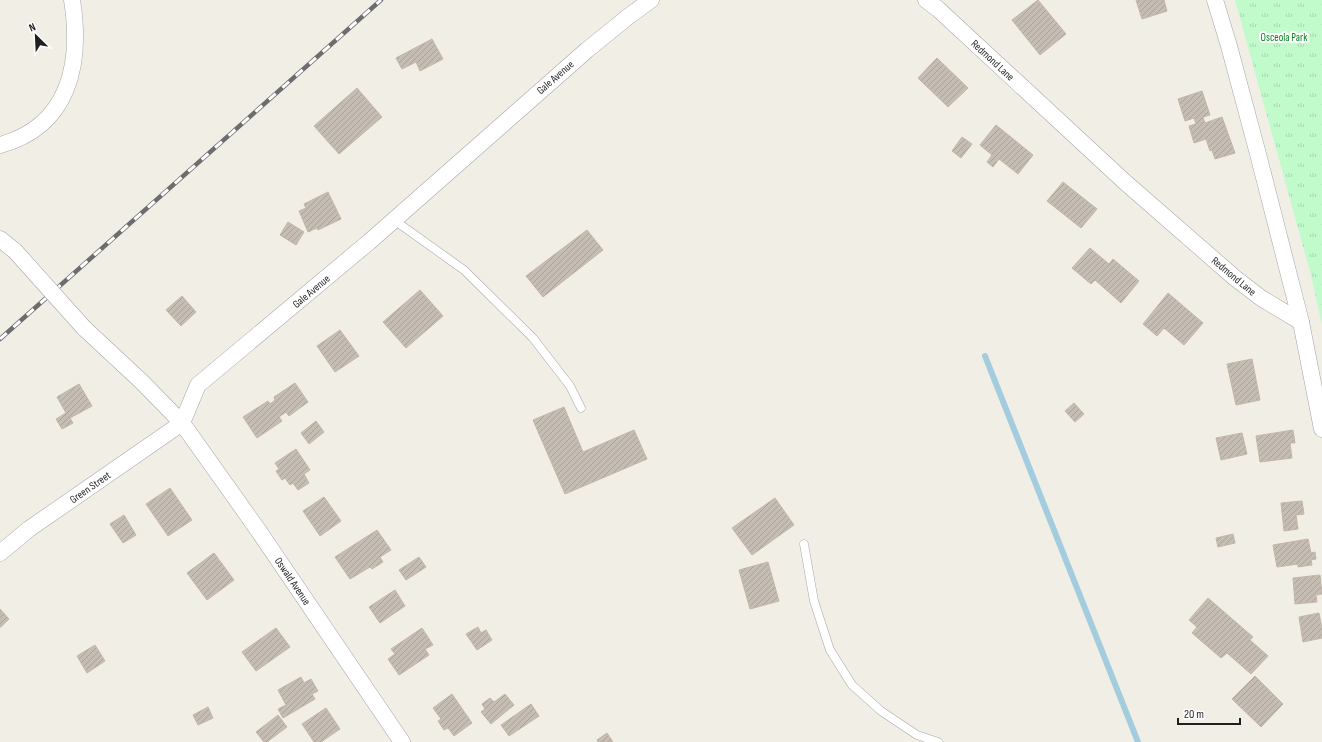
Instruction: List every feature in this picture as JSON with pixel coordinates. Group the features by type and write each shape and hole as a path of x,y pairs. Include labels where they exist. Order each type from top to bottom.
{"street":[{"path":"0,145 9,143 33,130 44,122 53,112 64,93 72,70 74,51 75,33 72,0"},
{"name":"Gale Avenue","path":"182,423 198,385 394,220 564,69 651,0"},
{"name":"Redmond Lane","path":"926,0 1126,183 1235,278 1261,298 1301,322"},
{"path":"1216,0 1258,154 1301,322 1322,429"},
{"path":"0,239 15,251 84,328 142,382 182,423"},
{"name":"Green Street","path":"0,552 29,529 182,423"},
{"name":"Oswald Avenue","path":"182,423 263,537 402,742"}],"lane":[{"path":"394,220 464,270 533,338 570,386 581,408"},
{"path":"804,544 814,601 830,650 852,685 881,711 917,735 938,742"}],"green space":[{"name":"Osceola Park","path":"1235,0 1322,0 1322,325 1311,275"}],"building":[{"path":"1038,0 1066,34 1040,55 1012,20"},
{"path":"1136,0 1164,0 1167,11 1142,19"},
{"path":"432,39 443,59 420,71 416,62 402,69 396,58"},
{"path":"937,58 968,88 948,107 918,78"},
{"path":"357,88 382,117 339,154 314,126"},
{"path":"1202,91 1210,115 1203,117 1205,123 1222,117 1235,153 1215,159 1212,150 1210,151 1206,139 1194,143 1189,126 1196,124 1194,118 1185,121 1178,99"},
{"path":"996,125 1033,155 1018,174 999,159 993,167 987,162 992,155 980,145"},
{"path":"962,137 972,144 961,158 952,151"},
{"path":"1063,182 1097,209 1081,228 1047,201"},
{"path":"328,192 341,219 318,230 317,228 308,232 299,211 306,208 304,204"},
{"path":"288,222 304,232 296,245 280,235"},
{"path":"587,230 603,250 543,297 526,276"},
{"path":"1090,248 1109,264 1113,259 1139,281 1121,303 1095,280 1091,284 1072,268"},
{"path":"420,290 443,316 406,348 383,322"},
{"path":"1168,293 1203,323 1184,345 1164,328 1157,336 1143,324"},
{"path":"182,296 196,312 181,326 166,310"},
{"path":"340,330 359,356 335,372 317,346"},
{"path":"1252,359 1260,400 1236,405 1227,364"},
{"path":"295,383 308,402 289,416 286,412 279,417 282,421 257,438 243,417 268,401 270,404 275,400 274,397"},
{"path":"79,384 92,406 70,418 73,423 62,429 56,419 66,413 57,397"},
{"path":"1074,403 1084,414 1075,422 1065,411"},
{"path":"564,407 583,452 634,430 647,459 565,494 533,420"},
{"path":"316,421 324,432 309,444 301,433"},
{"path":"1293,430 1295,443 1290,443 1292,458 1260,462 1256,436"},
{"path":"1242,433 1247,454 1221,460 1216,438"},
{"path":"296,449 310,470 304,474 309,483 298,490 293,483 290,485 285,478 282,480 276,471 279,469 275,463"},
{"path":"170,488 192,520 168,536 146,504"},
{"path":"324,497 341,521 320,536 303,511"},
{"path":"775,498 794,525 752,555 732,528"},
{"path":"1302,501 1304,514 1296,515 1298,529 1284,531 1281,503"},
{"path":"124,515 136,535 123,543 110,524"},
{"path":"377,530 391,550 380,557 383,562 372,569 370,567 350,579 335,557"},
{"path":"1233,534 1235,543 1218,547 1216,538"},
{"path":"1308,539 1311,553 1315,552 1316,559 1311,560 1312,565 1298,567 1298,564 1277,567 1273,545"},
{"path":"214,553 234,580 207,600 187,573"},
{"path":"419,557 426,567 406,580 399,570"},
{"path":"768,562 779,601 750,609 739,570"},
{"path":"1320,575 1322,594 1316,595 1317,602 1295,604 1293,578"},
{"path":"395,590 405,606 380,623 369,607"},
{"path":"1208,598 1253,637 1250,640 1268,656 1251,674 1227,653 1221,658 1192,633 1197,627 1189,620"},
{"path":"0,609 9,619 1,627 0,627"},
{"path":"1319,613 1322,638 1303,642 1299,617"},
{"path":"478,627 481,633 486,630 492,640 477,650 466,634"},
{"path":"276,628 290,647 256,671 242,652"},
{"path":"422,628 433,645 425,649 429,655 399,675 388,659 395,654 391,649"},
{"path":"95,645 105,661 87,673 77,656"},
{"path":"1255,676 1283,704 1261,727 1232,699"},
{"path":"301,677 304,683 311,679 318,691 312,694 315,699 283,718 278,709 286,705 278,690"},
{"path":"452,694 472,723 454,736 448,728 444,730 438,721 441,719 433,708"},
{"path":"505,694 514,705 491,724 481,712 485,709 482,704 490,698 494,702"},
{"path":"531,704 539,716 509,736 501,725"},
{"path":"208,707 213,718 198,725 193,715"},
{"path":"326,708 340,729 321,742 314,742 302,724"},
{"path":"278,715 287,727 267,742 264,742 256,732"},
{"path":"607,733 613,742 598,742 597,740"}],"waterway":[{"path":"985,356 1138,742"}],"railway":[{"path":"0,339 381,0"}]}
